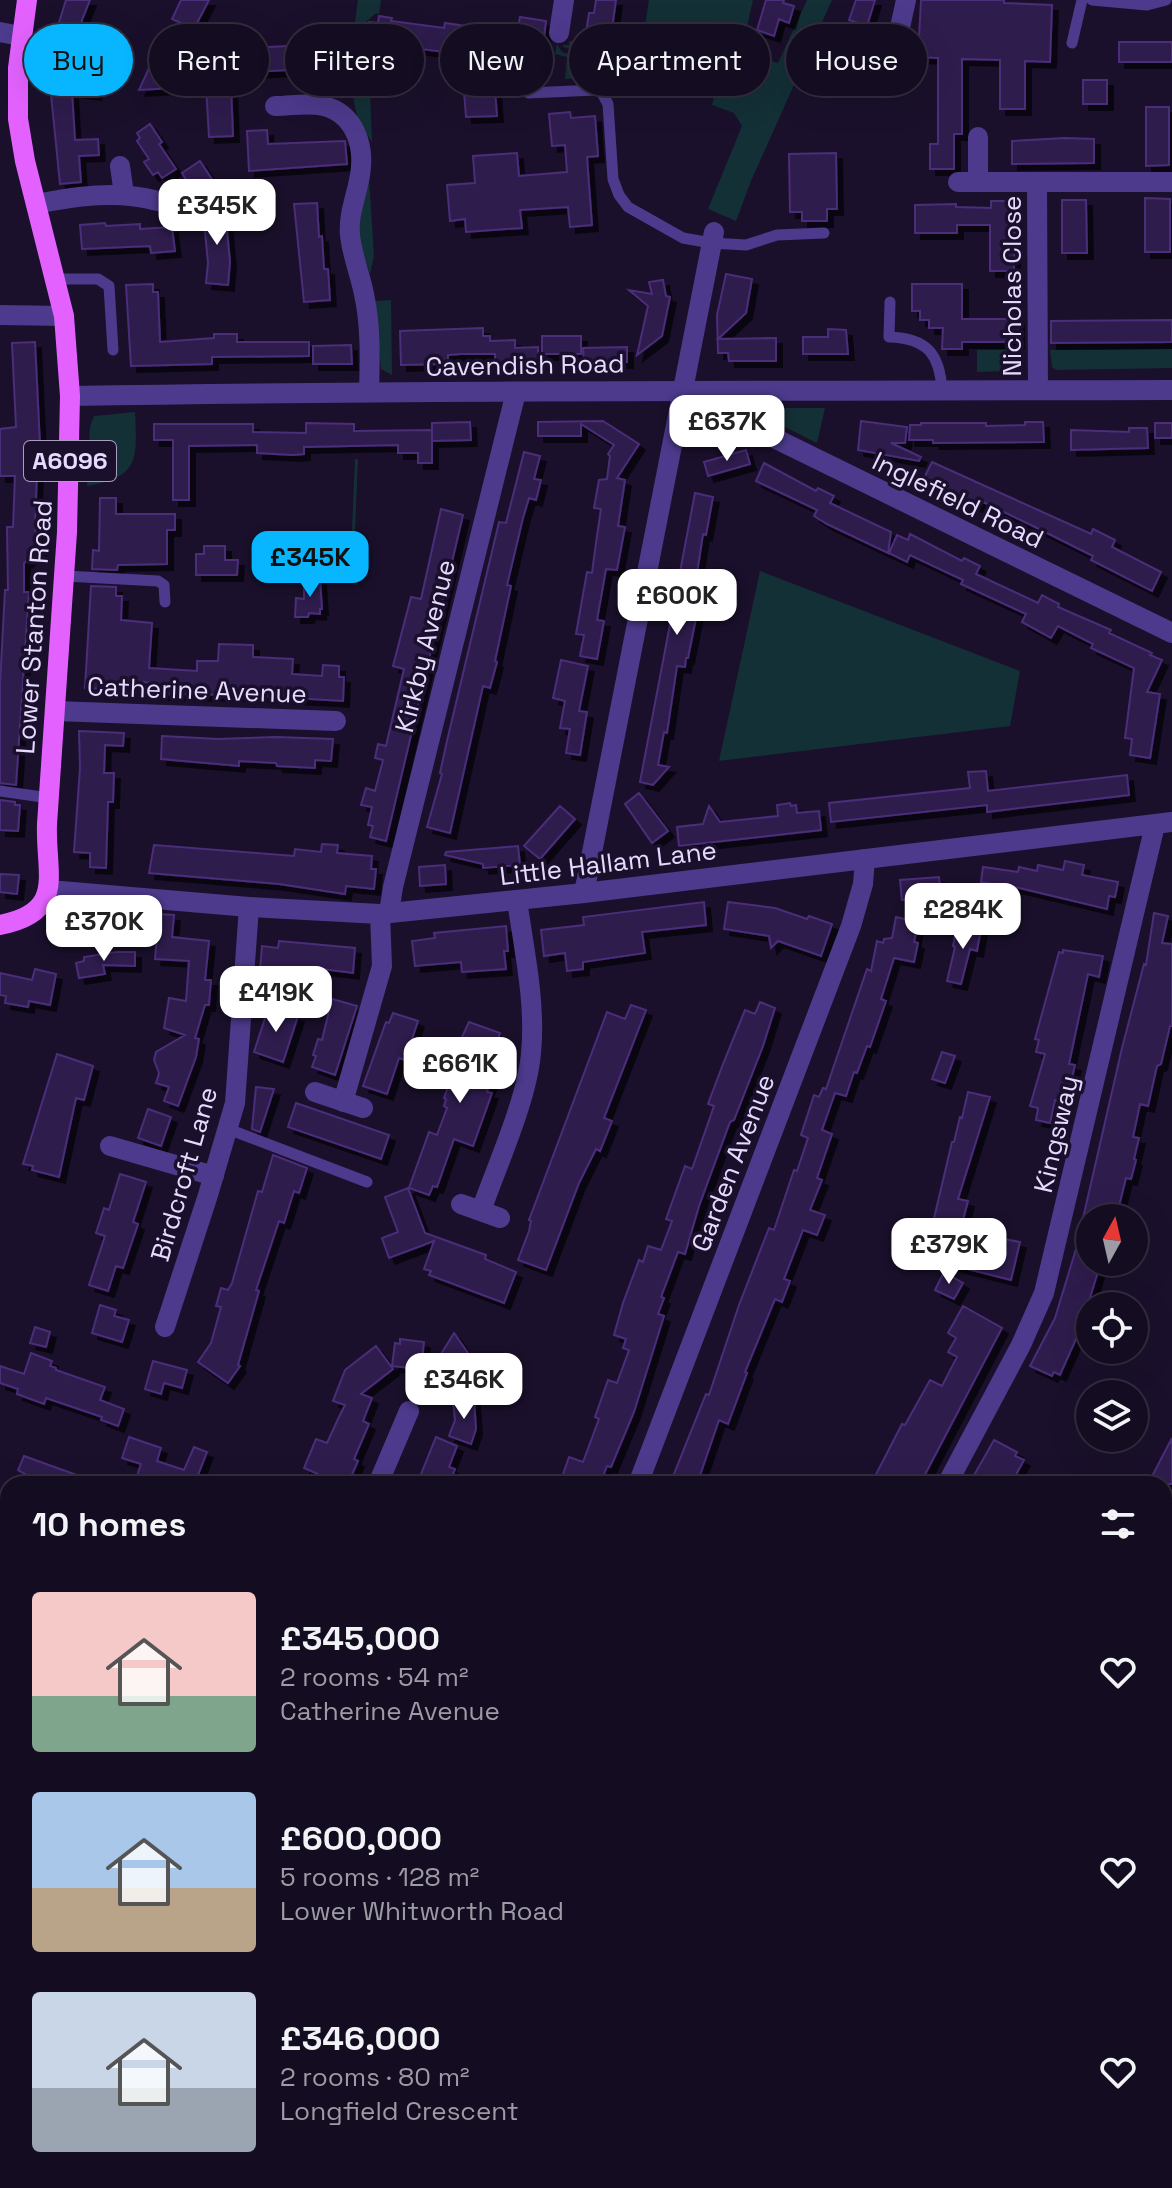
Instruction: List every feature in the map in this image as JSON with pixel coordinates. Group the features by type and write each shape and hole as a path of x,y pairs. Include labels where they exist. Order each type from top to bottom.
{"main road":[{"name":"A6096","path":"10,34 27,0"},
{"name":"Lower Stanton Road","path":"10,34 18,119 64,316 70,396 71,454 65,576 47,832 51,871 49,890"},
{"path":"0,925 31,915 42,905 49,890"}],"street":[{"path":"559,33 564,0"},
{"path":"901,24 906,0"},
{"path":"275,106 330,108 351,124 360,143 362,164 351,214 350,235 366,308 369,392"},
{"name":"Nicholas Close","path":"978,137 968,182 1172,182"},
{"path":"120,166 124,194"},
{"name":"Nicholas Close","path":"1037,182 1038,390"},
{"path":"36,204 124,194 158,201"},
{"path":"584,893 712,237"},
{"path":"0,315 64,316"},
{"name":"Cavendish Road","path":"70,396 682,390 1172,390"},
{"name":"Inglefield Road","path":"746,391 753,422 768,435 1172,633"},
{"name":"Kirkby Avenue","path":"315,1092 353,1105 382,966 385,913 516,392"},
{"name":"Catherine Avenue","path":"55,711 336,721"},
{"name":"Little Hallam Lane","path":"49,890 249,907 385,913 584,893 1167,820"},
{"name":"Kingsway","path":"951,1476 1021,1345 1047,1286 1167,820"},
{"name":"Garden Avenue","path":"641,1476 851,926 863,884 865,859"},
{"path":"461,1204 490,1215 531,1053 530,997 517,900"},
{"name":"Birdcroft Lane","path":"175,1318 228,1129 238,1077 249,907"},
{"path":"110,1146 214,1176"},
{"path":"381,1476 409,1411"}],"lane":[{"path":"1072,43 1082,0"},
{"path":"1092,0 1147,5 1166,0"},
{"path":"553,92 596,90 602,93 608,104 613,179 619,195 628,207 683,238 712,237 746,245 777,235 824,233"},
{"path":"55,279 98,279 109,286 113,350"},
{"path":"890,302 889,337 909,338 937,360 942,391"},
{"path":"65,576 147,576 164,585 165,602"},
{"path":"0,791 49,798"},
{"path":"228,1129 367,1182"}],"green space":[{"path":"358,0 381,0 379,14 376,13 367,24 355,24"},
{"path":"649,0 753,0 748,24 645,24"},
{"path":"807,0 832,0 821,24 796,24"},
{"path":"557,44 562,52 569,54 569,79 565,79 567,57 555,54"},
{"path":"786,46 786,96 789,96 736,221 708,209 742,126 734,113 712,105 714,96 770,96 770,60 778,63"},
{"path":"354,96 370,96 372,143 358,119"},
{"path":"369,178 374,256 370,274 358,238 365,184"},
{"path":"391,300 392,375 381,369 375,301"},
{"path":"1172,349 1172,368 1056,370 1052,367 1050,350"},
{"path":"977,350 1017,350 1017,365 1009,371 977,372"},
{"path":"783,408 825,408 817,443 781,425 778,414"},
{"path":"135,412 136,442 132,463 117,477 87,486 90,427 94,416"},
{"path":"355,459 358,459 354,553 351,553"},
{"path":"760,571 1020,671 1010,726 719,761"},
{"path":"87,903 102,904 103,909 60,919 55,917 61,908"}],"building":[{"path":"66,0 90,0 82,24 58,24"},
{"path":"181,0 209,0 197,24 183,24 172,19"},
{"path":"596,0 616,0 613,24 587,24 589,13 594,13"},
{"path":"766,0 784,0 783,3 794,6 789,23 779,19 774,36 770,35 770,24 759,24"},
{"path":"856,0 875,0 868,24 849,20"},
{"path":"921,0 1004,0 1004,3 1052,5 1050,62 1025,61 1025,109 1000,109 1000,60 962,59 962,134 954,134 954,169 930,169 930,144 938,144 938,58 927,57 927,24 920,24"},
{"path":"379,16 414,24 369,24 378,23"},
{"path":"520,17 546,21 546,24 519,24"},
{"path":"424,25 440,27 440,52 424,49"},
{"path":"1119,42 1172,42 1172,62 1119,62"},
{"path":"285,46 285,70 269,71 269,47"},
{"path":"149,68 149,89 139,90"},
{"path":"1083,80 1107,80 1107,104 1083,104"},
{"path":"51,96 72,96 75,140 98,139 99,155 79,156 81,182 60,184"},
{"path":"207,96 231,96 233,136 209,137"},
{"path":"464,96 495,96 497,116 466,117"},
{"path":"1146,107 1169,107 1169,165 1146,166"},
{"path":"570,112 571,118 595,116 598,156 587,157 592,225 570,227 568,207 520,210 522,228 466,232 465,219 450,221 447,185 475,183 473,156 517,153 519,176 567,172 565,145 552,146 549,114"},
{"path":"150,124 176,169 162,178 158,172 153,175 144,162 149,159 137,141 140,138 137,133"},
{"path":"267,130 268,144 345,141 347,164 249,171 247,131"},
{"path":"1094,139 1094,163 1012,164 1012,141"},
{"path":"836,153 837,209 827,209 827,221 802,221 802,212 790,212 789,154"},
{"path":"200,161 219,190 200,202 182,173"},
{"path":"1145,198 1170,199 1170,252 1145,252"},
{"path":"1062,200 1086,200 1087,253 1062,253"},
{"path":"991,201 1015,201 1014,271 990,271 990,225 957,225 957,233 915,233 915,205 956,204 956,207 991,208"},
{"path":"317,203 319,237 322,236 324,269 328,269 330,300 304,302 294,204"},
{"path":"225,209 230,262 228,285 206,283 208,263 203,211"},
{"path":"105,223 106,226 140,224 140,229 172,227 175,251 151,253 150,246 82,249 80,225"},
{"path":"726,274 752,279 746,313 718,339 776,338 776,361 729,361 728,353 718,353 717,315"},
{"path":"663,280 666,296 670,297 662,336 637,355 648,306 629,290 652,294 649,282"},
{"path":"153,284 153,292 158,292 160,342 237,334 237,342 309,342 309,356 212,357 212,364 131,366 126,285"},
{"path":"912,284 962,284 962,319 1018,319 1018,342 962,342 962,349 942,349 943,328 929,328 929,320 920,320 920,311 912,311"},
{"path":"1172,320 1172,342 1051,343 1051,321"},
{"path":"483,328 483,336 490,336 490,341 515,340 515,348 538,347 538,363 495,364 495,354 461,354 448,355 448,364 401,365 400,331"},
{"path":"828,329 846,330 848,354 803,354 803,337 828,337"},
{"path":"542,336 581,336 581,354 542,354"},
{"path":"35,342 40,445 35,527 41,550 24,563 24,592 29,592 16,785 0,783 0,685 5,590 8,590 7,527 13,527 15,476 0,476 0,429 16,427 12,343"},
{"path":"351,345 352,364 313,364 313,346"},
{"path":"627,347 627,362 584,362 583,348"},
{"path":"603,421 639,444 617,478 625,480 618,526 625,527 617,570 606,569 597,620 604,621 597,659 580,656 584,635 576,634 587,572 592,573 601,509 594,508 599,480 607,479 608,454 614,445 581,424 581,436 538,436 538,422"},
{"path":"861,421 907,427 905,443 891,443 921,457 919,461 858,450"},
{"path":"470,422 471,440 432,441 432,423"},
{"path":"1025,422 1043,422 1044,442 933,443 933,440 909,440 910,425 921,423 986,423 986,426 1025,425"},
{"path":"306,423 354,424 354,431 432,430 432,463 418,463 418,453 398,453 398,445 304,447 304,454 293,455 257,453 257,445 189,446 189,500 173,500 173,440 154,440 154,424 253,424 253,432 306,433"},
{"path":"1155,423 1172,423 1172,438 1155,438"},
{"path":"1129,428 1147,428 1148,448 1071,450 1071,430 1129,432"},
{"path":"746,450 750,464 708,476 704,462"},
{"path":"524,452 540,456 534,479 541,480 536,500 529,498 523,518 507,585 511,586 497,662 490,688 483,686 450,833 427,827 442,774 447,741 499,522 506,523"},
{"path":"932,462 1091,534 1093,529 1115,540 1112,547 1161,572 1152,591 1037,528 979,500 977,506 923,480"},
{"path":"764,463 816,491 818,488 834,496 830,503 891,532 888,553 827,524 814,516 817,510 756,481"},
{"path":"695,493 713,497 706,535 703,534 691,612 697,613 685,667 677,666 667,733 664,732 658,765 669,767 653,785 640,782"},
{"path":"100,498 116,498 116,514 175,514 175,530 167,530 167,564 118,565 117,570 92,569 93,550 99,551"},
{"path":"441,509 463,515 386,841 370,837 373,826 368,825 372,807 361,805 366,788 375,791 383,760 375,758 378,744 386,746 404,669 393,666 411,597 421,599"},
{"path":"910,534 962,561 964,558 980,566 976,574 1038,603 1042,595 1059,604 1058,607 1111,630 1109,633 1162,660 1147,692 1160,694 1150,758 1130,755 1132,739 1125,738 1134,668 1091,648 1093,644 1058,626 1051,638 1022,622 1026,614 961,584 963,580 910,555 907,562 889,553 897,535 908,540"},
{"path":"204,546 225,546 225,560 238,560 237,575 196,575 196,554 204,554"},
{"path":"304,579 320,579 322,609 320,614 295,617 296,598 304,599"},
{"path":"91,586 116,587 116,596 122,596 121,620 152,623 149,668 197,671 197,661 218,661 219,644 253,645 253,657 293,659 292,674 322,676 323,665 339,666 339,677 344,677 343,701 156,694 156,683 126,681 125,690 85,688"},
{"path":"561,660 588,666 579,711 587,712 580,755 566,753 570,729 560,728 565,701 553,698"},
{"path":"79,731 124,733 123,746 105,745 104,773 114,773 113,802 108,802 106,868 90,867 90,853 74,852 80,768"},
{"path":"162,736 333,739 331,761 315,760 315,768 277,766 276,763 239,761 239,766 161,759"},
{"path":"986,771 988,791 1127,775 1129,795 987,812 987,805 831,822 829,803 970,788 968,772"},
{"path":"639,793 668,831 652,843 625,804"},
{"path":"0,800 20,805 18,831 0,830"},
{"path":"790,803 791,806 796,805 797,813 819,811 821,830 679,846 677,827 703,824 709,806 720,822 778,816 777,805"},
{"path":"560,806 575,819 540,859 524,846"},
{"path":"322,844 338,845 337,853 372,856 371,869 376,869 374,889 346,886 345,894 279,884 149,873 154,845 294,856 295,849 321,852"},
{"path":"518,846 520,865 483,868 483,864 445,855 446,852"},
{"path":"1065,861 1084,865 1082,875 1118,882 1115,897 1109,896 1107,909 1015,887 1014,892 997,889 998,885 981,882 983,867 1018,872 1019,867 1037,871 1038,865 1063,870"},
{"path":"445,865 446,884 420,886 419,867"},
{"path":"0,874 19,875 17,894 0,892"},
{"path":"939,877 941,897 902,900 900,880"},
{"path":"704,902 706,925 642,932 645,953 583,962 583,969 567,971 565,953 544,956 541,930 584,925 583,917"},
{"path":"728,902 775,908 832,924 821,956 778,941 771,948 769,936 724,929"},
{"path":"1154,913 1168,916 1162,943 1172,944 1172,1026 1161,1064 1157,1066 1148,1106 1140,1104 1133,1137 1139,1138 1131,1179 1126,1178 1120,1204 1086,1204 1122,1048 1146,965"},
{"path":"159,914 174,915 172,937 209,941 205,980 211,980 209,1005 205,1005 195,1038 199,1039 196,1057 178,1106 164,1101 169,1087 156,1083 159,1073 154,1060 156,1052 185,1035 164,1028 169,998 186,1001 189,961 155,959"},
{"path":"896,917 918,922 914,962 894,958 881,999 886,1001 870,1047 867,1046 857,1073 854,1072 846,1096 835,1093 822,1130 832,1134 817,1178 822,1180 810,1210 825,1215 817,1235 803,1230 784,1279 790,1281 782,1302 775,1299 728,1424 719,1420 700,1476 673,1476 706,1394 709,1395 769,1228 774,1230 794,1170 797,1171 808,1138 801,1135 814,1095 819,1097 823,1088 826,1089 867,969 871,971 877,941 883,943 884,939 892,938"},
{"path":"957,925 981,929 977,951 970,949 961,984 947,981"},
{"path":"506,926 506,969 462,972 461,962 415,966 412,941 435,938 434,933"},
{"path":"279,941 355,948 353,973 306,967 306,974 260,971 262,946 278,948"},
{"path":"1063,950 1103,956 1099,977 1088,974 1069,1064 1075,1065 1066,1103 1055,1100 1050,1123 1036,1120 1038,1108 1030,1106 1045,1054 1036,1052 1039,1040 1035,1039 1059,952 1063,953"},
{"path":"135,952 135,966 103,965 105,974 79,978 76,963 84,961 84,957"},
{"path":"35,969 56,974 50,1005 29,1001 28,1007 5,1003 6,996 0,995 0,973 32,980"},
{"path":"332,999 357,1006 335,1075 312,1067 316,1056 313,1055 318,1039 322,1040"},
{"path":"760,1002 775,1008 763,1046 734,1120 730,1122 699,1206 685,1254 678,1252 661,1297 664,1298 658,1314 664,1316 634,1412 611,1467 607,1466 603,1476 562,1476 569,1457 583,1462 599,1419 595,1417 608,1380 617,1383 629,1350 623,1348 626,1339 614,1335 639,1260 643,1262 648,1246 661,1250 672,1221 666,1219 685,1166 692,1169 714,1106 708,1104 723,1064 745,1010 755,1014"},
{"path":"631,1005 646,1010 604,1118 612,1121 600,1151 596,1149 579,1183 546,1270 518,1260 529,1231 529,1220 607,1012 625,1019"},
{"path":"269,1006 298,1016 283,1062 254,1052"},
{"path":"393,1013 418,1021 405,1060 399,1058 387,1094 363,1086 386,1022 389,1023"},
{"path":"469,1022 500,1033 488,1068 495,1071 487,1092 492,1093 473,1146 454,1139 437,1187 433,1186 429,1195 409,1188 429,1132 437,1135 447,1108 444,1098 455,1068 457,1057 453,1056"},
{"path":"942,1052 955,1056 945,1083 932,1079"},
{"path":"57,1054 93,1066 84,1100 76,1098 59,1177 32,1170 33,1166 23,1164"},
{"path":"256,1087 274,1089 260,1132 252,1129"},
{"path":"968,1092 990,1097 958,1199 968,1201 962,1224 974,1227 969,1251 1000,1257 1004,1239 1020,1242 1011,1280 936,1261 942,1229 932,1227 952,1142"},
{"path":"296,1103 389,1135 381,1159 288,1127"},
{"path":"148,1109 171,1117 161,1146 138,1138"},
{"path":"273,1155 307,1168 299,1193 294,1191 284,1223 279,1221 256,1290 259,1291 240,1366 228,1383 198,1362 211,1343 221,1307 216,1306 221,1288 228,1290 232,1283 258,1191 262,1192"},
{"path":"120,1174 146,1182 133,1222 138,1224 123,1268 116,1266 108,1291 89,1285 105,1236 96,1233 104,1208 109,1210"},
{"path":"408,1188 425,1233 486,1255 485,1259 516,1272 504,1303 429,1275 431,1271 424,1269 434,1241 389,1258 382,1238 398,1232 385,1197"},
{"path":"1076,1249 1076,1276 1097,1276 1092,1292 1076,1292 1076,1339 1060,1375 1054,1372 1052,1376 1030,1366 1055,1318"},
{"path":"944,1272 963,1283 954,1299 935,1290"},
{"path":"100,1305 116,1310 114,1316 129,1320 122,1342 92,1333"},
{"path":"963,1306 1002,1328 924,1476 875,1476 902,1424 905,1425 930,1380 942,1386 957,1357 948,1352 956,1338 948,1333"},
{"path":"35,1327 50,1332 46,1347 30,1343"},
{"path":"454,1333 470,1356 463,1361 475,1377 448,1396 430,1372"},
{"path":"400,1339 424,1342 421,1369 392,1366 395,1343 400,1344"},
{"path":"376,1346 393,1369 361,1394 372,1398 363,1421 369,1424 354,1459 358,1461 351,1476 317,1476 304,1468 316,1439 327,1443 345,1405 333,1401 345,1370"},
{"path":"31,1353 52,1361 50,1366 56,1370 105,1387 100,1400 124,1409 118,1426 101,1420 102,1417 46,1398 44,1404 17,1394 18,1389 0,1383 0,1366 24,1374"},
{"path":"153,1361 187,1370 182,1388 164,1383 161,1394 145,1389"},
{"path":"474,1399 476,1429 471,1444 449,1436 455,1420 453,1401"},
{"path":"129,1437 161,1448 157,1461 184,1470 194,1447 207,1452 198,1475 201,1476 137,1476 141,1464 122,1458"},
{"path":"436,1437 457,1446 449,1467 455,1469 452,1476 420,1476"},
{"path":"1172,1438 1172,1476 1152,1476"},
{"path":"994,1440 1017,1452 1015,1456 1024,1460 1015,1476 974,1476"},
{"path":"24,1456 79,1476 28,1476 18,1470"}]}
